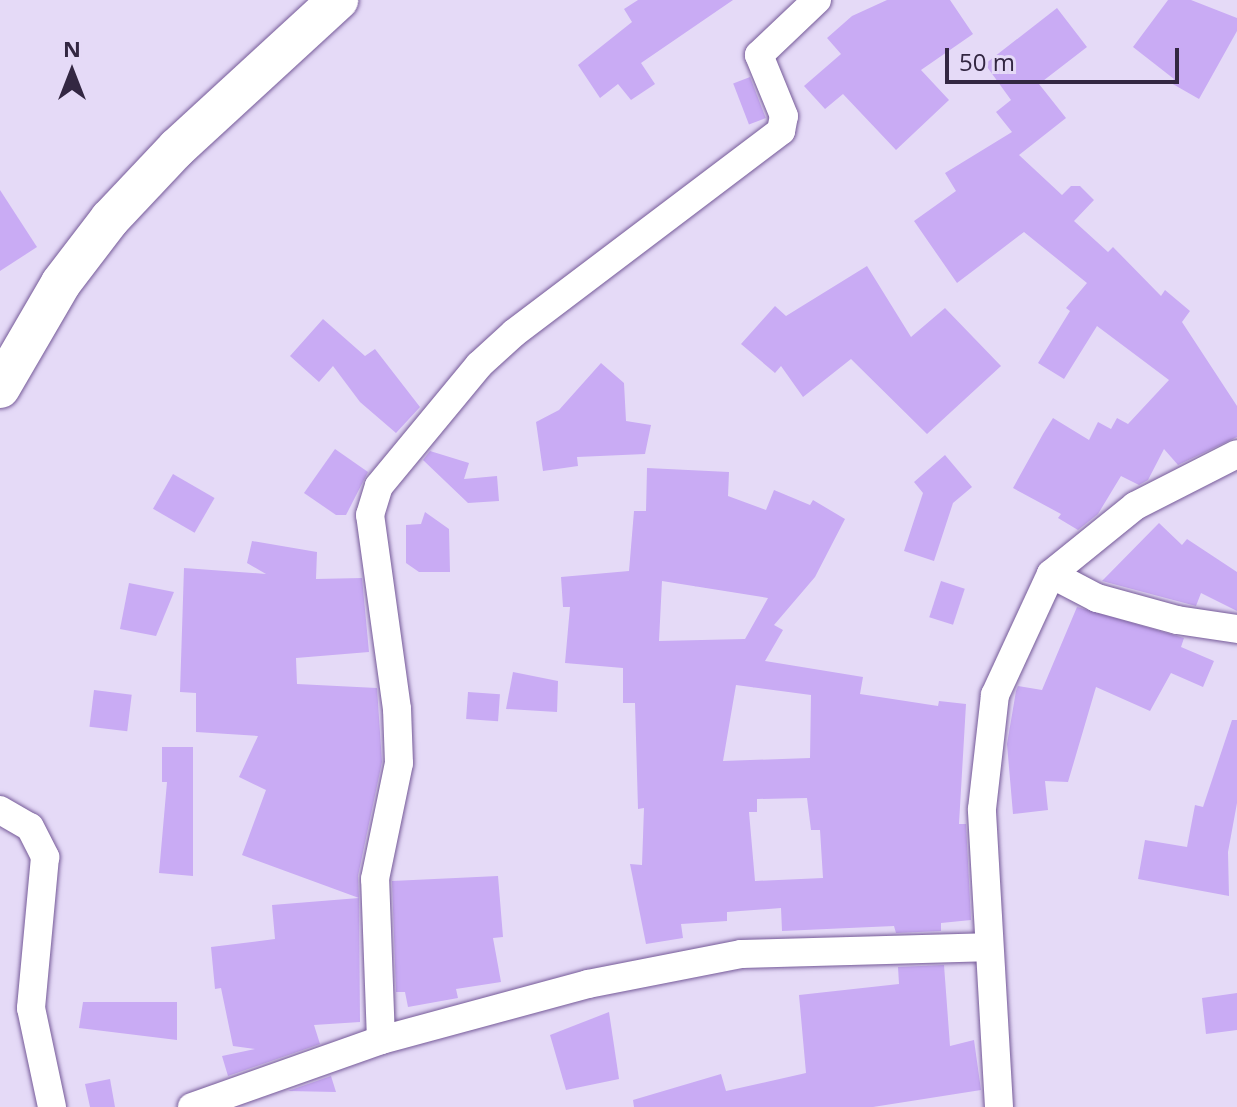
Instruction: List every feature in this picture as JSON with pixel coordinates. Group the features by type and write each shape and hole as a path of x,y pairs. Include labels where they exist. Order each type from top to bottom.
{"main road":[{"path":"0,388 61,283 110,219 177,148 338,0"}],"street":[{"path":"381,1040 375,879 399,763 397,709 370,515 379,486 479,365 514,333 781,131 784,116 759,55 817,0"},
{"path":"999,1107 986,947 982,809 995,695 1051,574 1135,506 1237,454"},
{"path":"1051,574 1097,598 1177,620 1237,629"},
{"path":"0,810 30,827 45,857 31,1008 52,1107"},
{"path":"192,1107 381,1040 588,984 741,954 986,947"}],"building":[{"path":"638,0 733,0 641,63 655,84 631,100 618,84 600,98 578,65 632,22 624,9"},
{"path":"887,0 950,0 973,34 921,70 949,100 896,150 843,94 825,109 804,86 841,54 827,38 852,16"},
{"path":"1168,0 1191,0 1237,18 1237,31 1199,99 1171,83 1174,79 1133,47"},
{"path":"1057,8 1087,47 1039,84 1066,118 1019,155 1062,195 1071,186 1080,186 1094,200 1074,221 1108,252 1113,247 1161,296 1165,290 1190,311 1182,322 1237,406 1237,437 1178,465 1164,449 1148,480 1139,485 1121,476 1098,514 1078,530 1058,518 1061,514 1013,488 1043,434 1053,418 1089,440 1098,422 1111,429 1117,418 1128,424 1169,380 1097,326 1064,379 1038,363 1070,311 1066,308 1087,283 1024,232 957,283 914,221 956,191 945,173 1012,132 996,112 1011,100 985,64"},
{"path":"750,77 766,118 749,125 733,83"},
{"path":"0,190 37,247 0,271"},
{"path":"867,266 911,337 945,308 1001,366 927,434 851,359 803,397 781,366 775,373 741,344 775,306 786,316"},
{"path":"323,319 365,356 375,349 420,407 396,433 360,402 333,366 319,382 290,356"},
{"path":"601,363 624,383 626,421 651,425 645,454 577,457 578,466 543,471 536,422 559,410"},
{"path":"335,449 368,472 346,515 336,515 304,493"},
{"path":"430,451 469,463 464,479 497,476 499,501 468,503 423,460"},
{"path":"945,455 972,487 953,503 934,561 904,551 923,493 914,482"},
{"path":"647,468 729,472 728,496 766,510 774,490 810,505 813,500 845,519 815,577 774,625 783,630 765,661 863,677 860,694 938,706 939,701 966,704 959,824 966,824 971,920 941,923 941,931 896,933 894,926 782,931 781,908 727,912 727,921 681,924 683,938 646,944 630,864 642,865 644,808 638,809 635,703 623,703 623,668 565,663 570,607 563,607 561,577 629,571 634,511 646,511","holes":["662,581 768,598 745,639 659,641","736,685 811,695 810,758 723,761","807,798 811,830 820,830 823,878 755,881 749,812 757,812 757,799"]},
{"path":"173,474 215,498 195,533 153,509"},
{"path":"425,512 449,529 450,572 419,572 406,563 406,525 421,524"},
{"path":"1159,523 1182,545 1187,539 1237,572 1237,611 1201,593 1196,606 1102,581"},
{"path":"252,541 317,552 316,579 362,578 369,652 296,658 297,684 377,688 382,762 358,876 359,898 242,855 266,790 239,777 258,736 196,732 196,693 180,692 184,568 266,574 247,563"},
{"path":"941,581 965,589 953,625 929,617"},
{"path":"129,583 174,592 156,636 120,629"},
{"path":"1077,607 1184,638 1181,647 1214,661 1203,687 1171,673 1150,711 1096,687 1068,782 1045,781 1048,810 1013,814 1007,744 1016,691 1018,686 1042,690"},
{"path":"513,672 558,681 557,712 506,709"},
{"path":"94,690 132,695 127,731 89,727"},
{"path":"468,692 500,694 498,721 466,719"},
{"path":"1232,720 1237,720 1237,803 1228,852 1229,896 1138,879 1145,840 1187,847 1195,805 1203,807"},
{"path":"162,747 193,747 193,876 159,873 167,782 162,782"},
{"path":"498,876 503,937 493,938 501,982 456,989 458,998 408,1007 405,992 396,992 392,881"},
{"path":"359,898 360,1022 314,1025 320,1044 228,1076 222,1056 255,1049 233,1046 221,988 215,989 211,947 275,939 272,905"},
{"path":"944,965 950,1046 974,1040 981,1090 873,1107 634,1107 633,1100 721,1074 726,1091 806,1073 799,995 899,984 898,967"},
{"path":"1237,993 1237,1030 1206,1034 1202,998"},
{"path":"83,1002 177,1002 177,1040 79,1028"},
{"path":"609,1012 619,1079 566,1090 550,1035"},
{"path":"331,1076 336,1092 288,1091"},
{"path":"110,1079 115,1107 90,1107 85,1084"}]}
